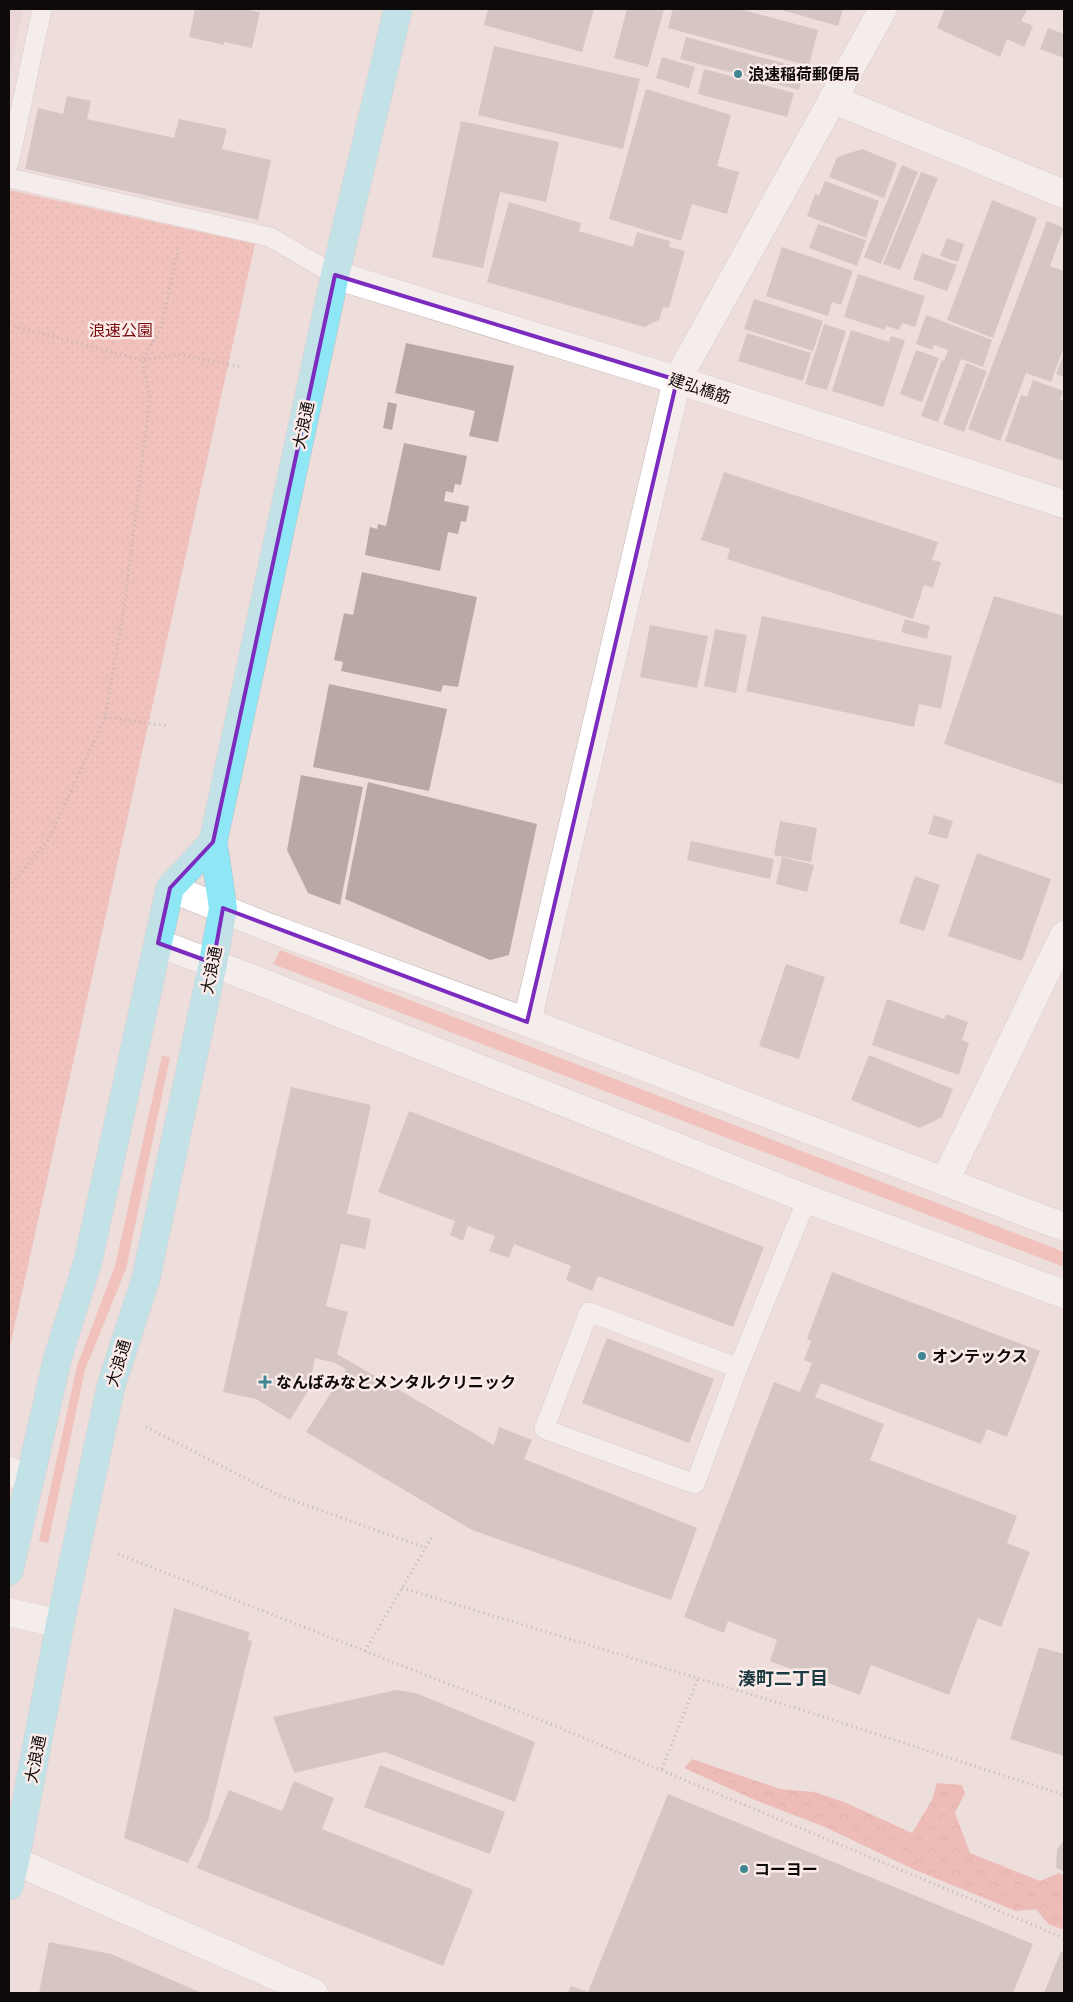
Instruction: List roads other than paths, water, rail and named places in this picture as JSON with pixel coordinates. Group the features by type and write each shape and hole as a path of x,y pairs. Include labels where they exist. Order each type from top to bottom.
{"main road":[{"name":"大浪通","path":"12,1874 60,1624 111,1386 146,1278 213,963 223,908 213,842 335,274 398,9"},
{"path":"9,1571 19,1475 88,1262 170,888 213,842"}],"street":[{"path":"527,1022 677,380 884,9"},
{"path":"832,100 1064,194"},
{"name":"建弘橋筋","path":"335,274 677,380 1064,504"},
{"path":"170,888 270,928 527,1022 1064,1227"},
{"path":"945,1181 1064,935"},
{"path":"158,943 213,963 807,1199 1064,1294"},
{"path":"9,1612 60,1624"},
{"path":"12,1874 314,1993"}],"lane":[{"path":"9,163 42,9"},
{"path":"9,178 270,237 335,274"},
{"path":"738,1368 589,1312 544,1429 695,1484 738,1368 807,1199"}],"place":[{"name":"浪速稲荷郵便局","path":"738,74"},
{"name":"オンテックス","path":"922,1356"},
{"name":"なんばみなとメンタルクリニック","path":"265,1382"},
{"name":"コーヨー","path":"744,1869"}],"district":[{"name":"湊町二丁目","path":"783,1679"}],"park label":[{"name":"浪速公園","path":"121,330"}]}
